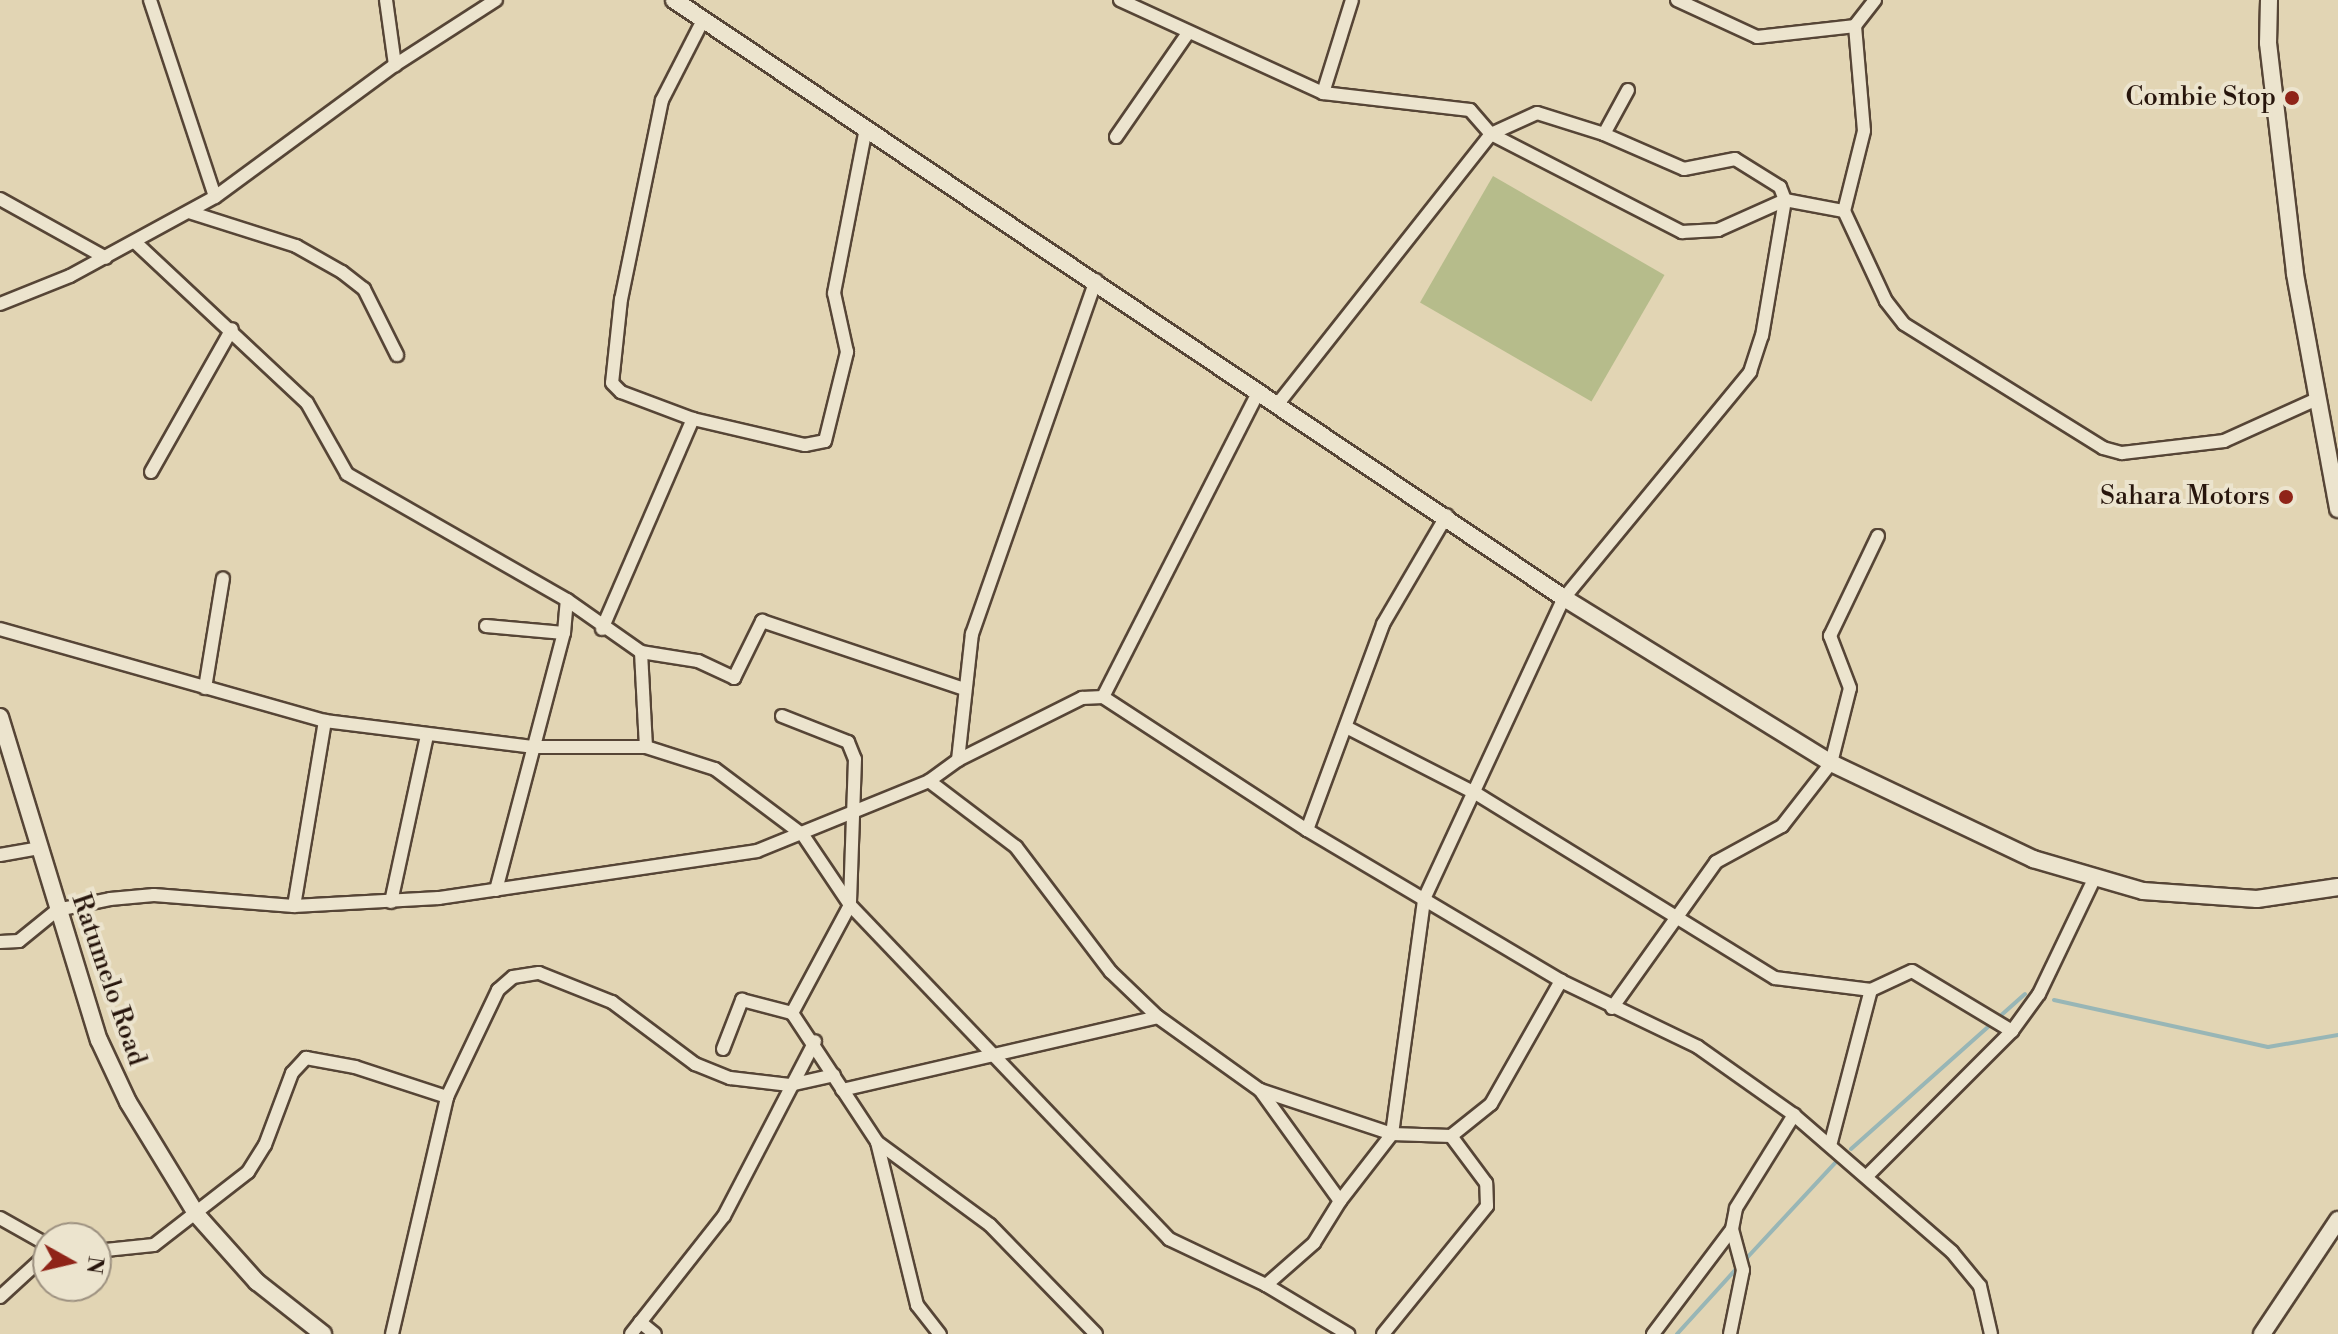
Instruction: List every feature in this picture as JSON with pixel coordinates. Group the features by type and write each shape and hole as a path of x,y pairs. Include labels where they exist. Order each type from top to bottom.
{"street":[{"path":"150,0 215,197"},
{"path":"386,0 395,65"},
{"path":"0,304 106,258 215,197 395,65 496,0"},
{"path":"674,0 1096,280 1258,393 1447,515 1564,598 1831,763 2033,859 2143,891 2257,899 2338,887"},
{"path":"1120,0 1323,93 1470,110 1491,134 1682,232 1718,230 1785,200 1844,211"},
{"path":"1323,93 1352,0"},
{"path":"1677,0 1757,37 1855,26"},
{"path":"1875,0 1855,26 1864,131 1844,211 1886,301 1904,324 2103,448 2146,454 2224,441 2317,399"},
{"path":"2269,0 2277,134 2317,399 2338,509"},
{"path":"703,20 662,100 621,299 612,383 621,392 693,419 805,445 828,436 847,352 834,293 866,128"},
{"path":"1116,137 1188,33"},
{"path":"1604,134 1628,90"},
{"path":"1266,1285 1314,1243 1340,1201 1392,1134 1424,899 1477,794 1564,598 1750,372 1770,302 1785,200 1773,179 1742,161 1726,158 1684,169 1604,134 1537,113 1491,134 1277,405"},
{"path":"0,199 106,258"},
{"path":"189,212 296,246 342,272 364,289 397,355"},
{"path":"136,243 232,329 307,403 347,474 567,600 602,629 641,652 698,661 734,678 762,621 964,689"},
{"path":"958,760 972,634 1096,280"},
{"path":"151,472 232,329"},
{"path":"1103,697 1258,393"},
{"path":"602,629 693,419"},
{"path":"1307,830 1348,728 1383,624 1447,515"},
{"path":"1612,1008 1677,921 1716,862 1782,826 1831,763 1850,688 1830,636 1878,536"},
{"path":"205,688 223,578"},
{"path":"496,890 564,633 567,600"},
{"path":"486,626 564,633"},
{"path":"0,629 325,721 534,747 646,747 715,769 803,835 850,905 1169,1239 1266,1285 1348,1334"},
{"path":"641,652 646,747"},
{"path":"0,942 19,941 57,910 154,895 294,906 391,902 496,890 757,851 803,835 929,781 958,760 1082,698 1103,697 1307,830 1561,981 1698,1047 1794,1115 1868,1175 1980,1286 1991,1334"},
{"path":"782,716 848,742 855,759 856,813 850,905 792,1013"},
{"name":"Ratumelo Road","path":"0,717 99,1040 149,1141 197,1215 257,1282 323,1334"},
{"path":"294,906 325,721"},
{"path":"1348,728 1477,794 1677,921 1775,978 1871,990 1912,971 2002,1026"},
{"path":"391,902 427,736"},
{"path":"929,781 1016,847 1111,972 1158,1017 1260,1090 1392,1134 1451,1136 1491,1104 1561,981"},
{"path":"0,855 40,848"},
{"path":"1868,1175 2002,1026 2039,994 2094,879"},
{"path":"392,1334 447,1097 498,990 526,972 612,1002 695,1064 730,1078 790,1085 834,1075"},
{"path":"1831,1142 1871,990"},
{"path":"723,1049 742,1000 792,1013 815,1041 842,1090 877,1142 990,1225 1096,1334"},
{"path":"842,1090 997,1057 1158,1017"},
{"path":"631,1334 724,1216 815,1041"},
{"path":"112,1249 154,1245 197,1215 259,1158 292,1073 306,1058 355,1067 447,1097"},
{"path":"1260,1090 1340,1201"},
{"path":"1653,1334 1732,1229 1744,1186 1794,1115"},
{"path":"1383,1334 1487,1206 1486,1183 1451,1136"},
{"path":"877,1142 917,1305 940,1334"},
{"path":"0,1218 32,1236"},
{"path":"2262,1334 2338,1220"},
{"path":"1730,1334 1743,1270 1732,1229"},
{"path":"0,1297 32,1268"},
{"path":"640,1322 655,1334"}],"green space":[{"path":"1493,176 1664,275 1591,401 1420,302"}],"waterway":[{"path":"1851,1149 2025,994"},
{"path":"2054,1000 2268,1047 2338,1035"},
{"path":"1744,1261 1838,1160"},
{"path":"1677,1334 1738,1267"}],"place":[{"name":"Combie Stop","path":"2292,98"},
{"name":"Sahara Motors","path":"2286,497"}]}
